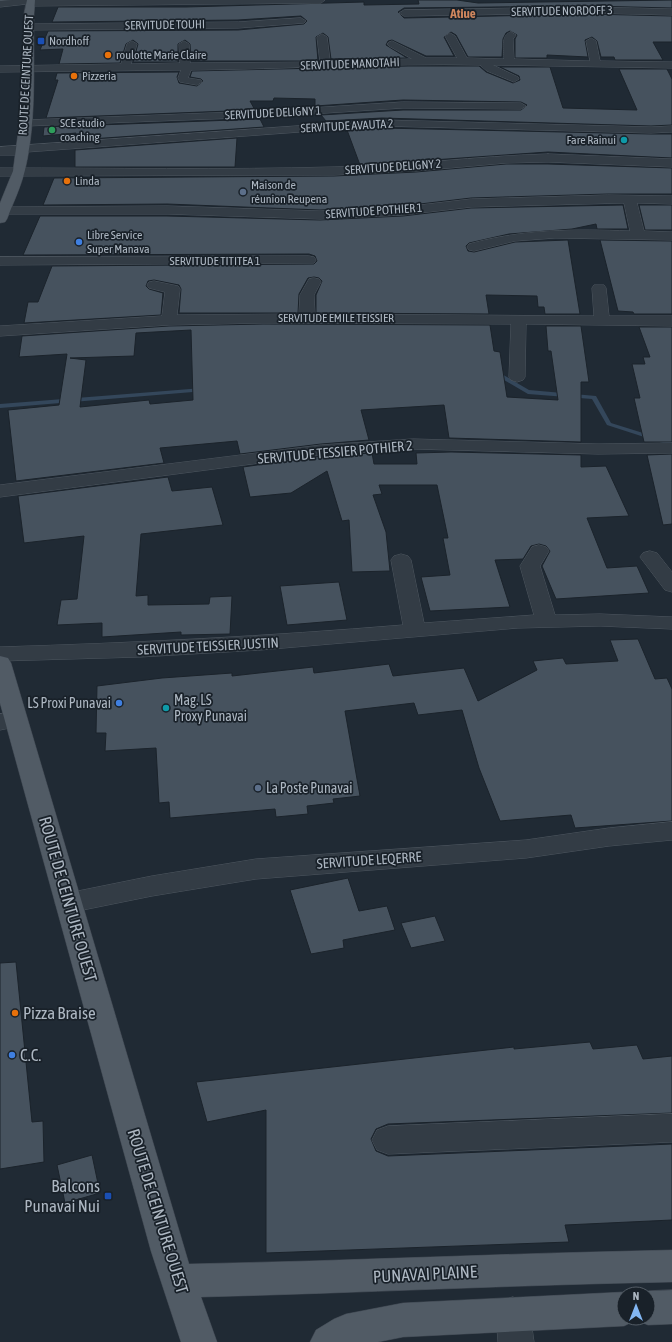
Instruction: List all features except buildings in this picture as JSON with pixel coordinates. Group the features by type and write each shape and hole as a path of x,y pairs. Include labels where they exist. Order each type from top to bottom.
{"main road":[{"name":"ROUTE DE CEINTURE OUEST","path":"2,212 18,171 26,123 29,6"},
{"name":"ROUTE DE CEINTURE OUEST","path":"0,663 8,721 68,903 178,1281 199,1342"},
{"name":"PUNAVAI PLAINE","path":"178,1281 386,1276 524,1269 672,1266"},
{"path":"656,1308 672,1307"},
{"path":"328,1342 346,1332 403,1320 514,1328 616,1310"}],"street":[{"path":"0,4 29,6 321,0"},
{"name":"SERVITUDE NORDOFF 3","path":"404,13 589,10 672,12"},
{"name":"SERVITUDE TOUHI","path":"28,27 238,24 301,21"},
{"path":"509,62 508,38 511,35"},
{"path":"454,36 467,61"},
{"path":"322,37 325,65"},
{"path":"591,41 596,64"},
{"path":"125,66 132,44"},
{"path":"184,44 186,66 183,78 184,80 197,82"},
{"path":"392,44 414,54 426,62"},
{"name":"SERVITUDE MANOTAHI","path":"0,69 27,67 279,66 467,61 672,65"},
{"path":"483,61 491,69 514,79"},
{"path":"607,64 611,76"},
{"path":"145,77 148,66"},
{"path":"279,66 280,78"},
{"name":"SERVITUDE DELIGNY 1","path":"26,123 264,114 403,105 521,106"},
{"name":"SERVITUDE AVAUTA 2","path":"0,152 368,124 651,130 672,129"},
{"name":"SERVITUDE DELIGNY 2","path":"0,172 334,171 409,167 506,159 548,158 672,163"},
{"path":"629,199 638,235"},
{"name":"SERVITUDE POTHIER 1","path":"2,212 167,210 320,215 403,211 470,203 629,199 672,200"},
{"path":"474,248 507,240 556,232 672,236"},
{"name":"SERVITUDE TITITEA 1","path":"0,261 310,260"},
{"path":"154,285 173,289 169,320"},
{"path":"307,318 308,287"},
{"path":"599,288 602,321"},
{"name":"SERVITUDE EMILE TEISSIER","path":"0,331 169,320 307,318 672,321"},
{"path":"517,377 519,320"},
{"name":"SERVITUDE TESSIER POTHIER 2","path":"0,491 321,450 390,446 492,445 598,450 672,448"},
{"path":"539,550 530,566 547,622"},
{"path":"650,557 672,586"},
{"path":"401,560 415,631"},
{"name":"SERVITUDE TEISSIER JUSTIN","path":"0,654 140,650 260,644 547,622 600,620 672,624"},
{"name":"SERVITUDE LEQERRE","path":"68,903 152,886 256,869 526,849 609,837 672,831"},
{"path":"388,1140 672,1128"}],"waterway":[{"path":"495,375 500,375 528,392 594,397 609,424 672,444"},
{"path":"0,406 203,390"}],"place":[{"name":"Nordhoff","path":"41,41"},
{"name":"roulotte Marie Claire","path":"108,55"},
{"name":"Pizzeria","path":"74,76"},
{"name":"SCE studio coaching","path":"52,130"},
{"name":"Fare Rainui","path":"624,140"},
{"name":"Linda","path":"67,181"},
{"name":"Maison de réunion Reupena","path":"243,192"},
{"name":"Libre Service Super Manava","path":"79,242"},
{"name":"LS Proxi Punavai","path":"119,703"},
{"name":"Mag. LS Proxy Punavai","path":"166,708"},
{"name":"La Poste Punavai","path":"258,788"},
{"name":"Pizza Braise","path":"15,1013"},
{"name":"C.C.","path":"12,1055"},
{"name":"Balcons Punavai Nui","path":"108,1196"}],"district":[{"name":"Atiue","path":"463,13"}]}
